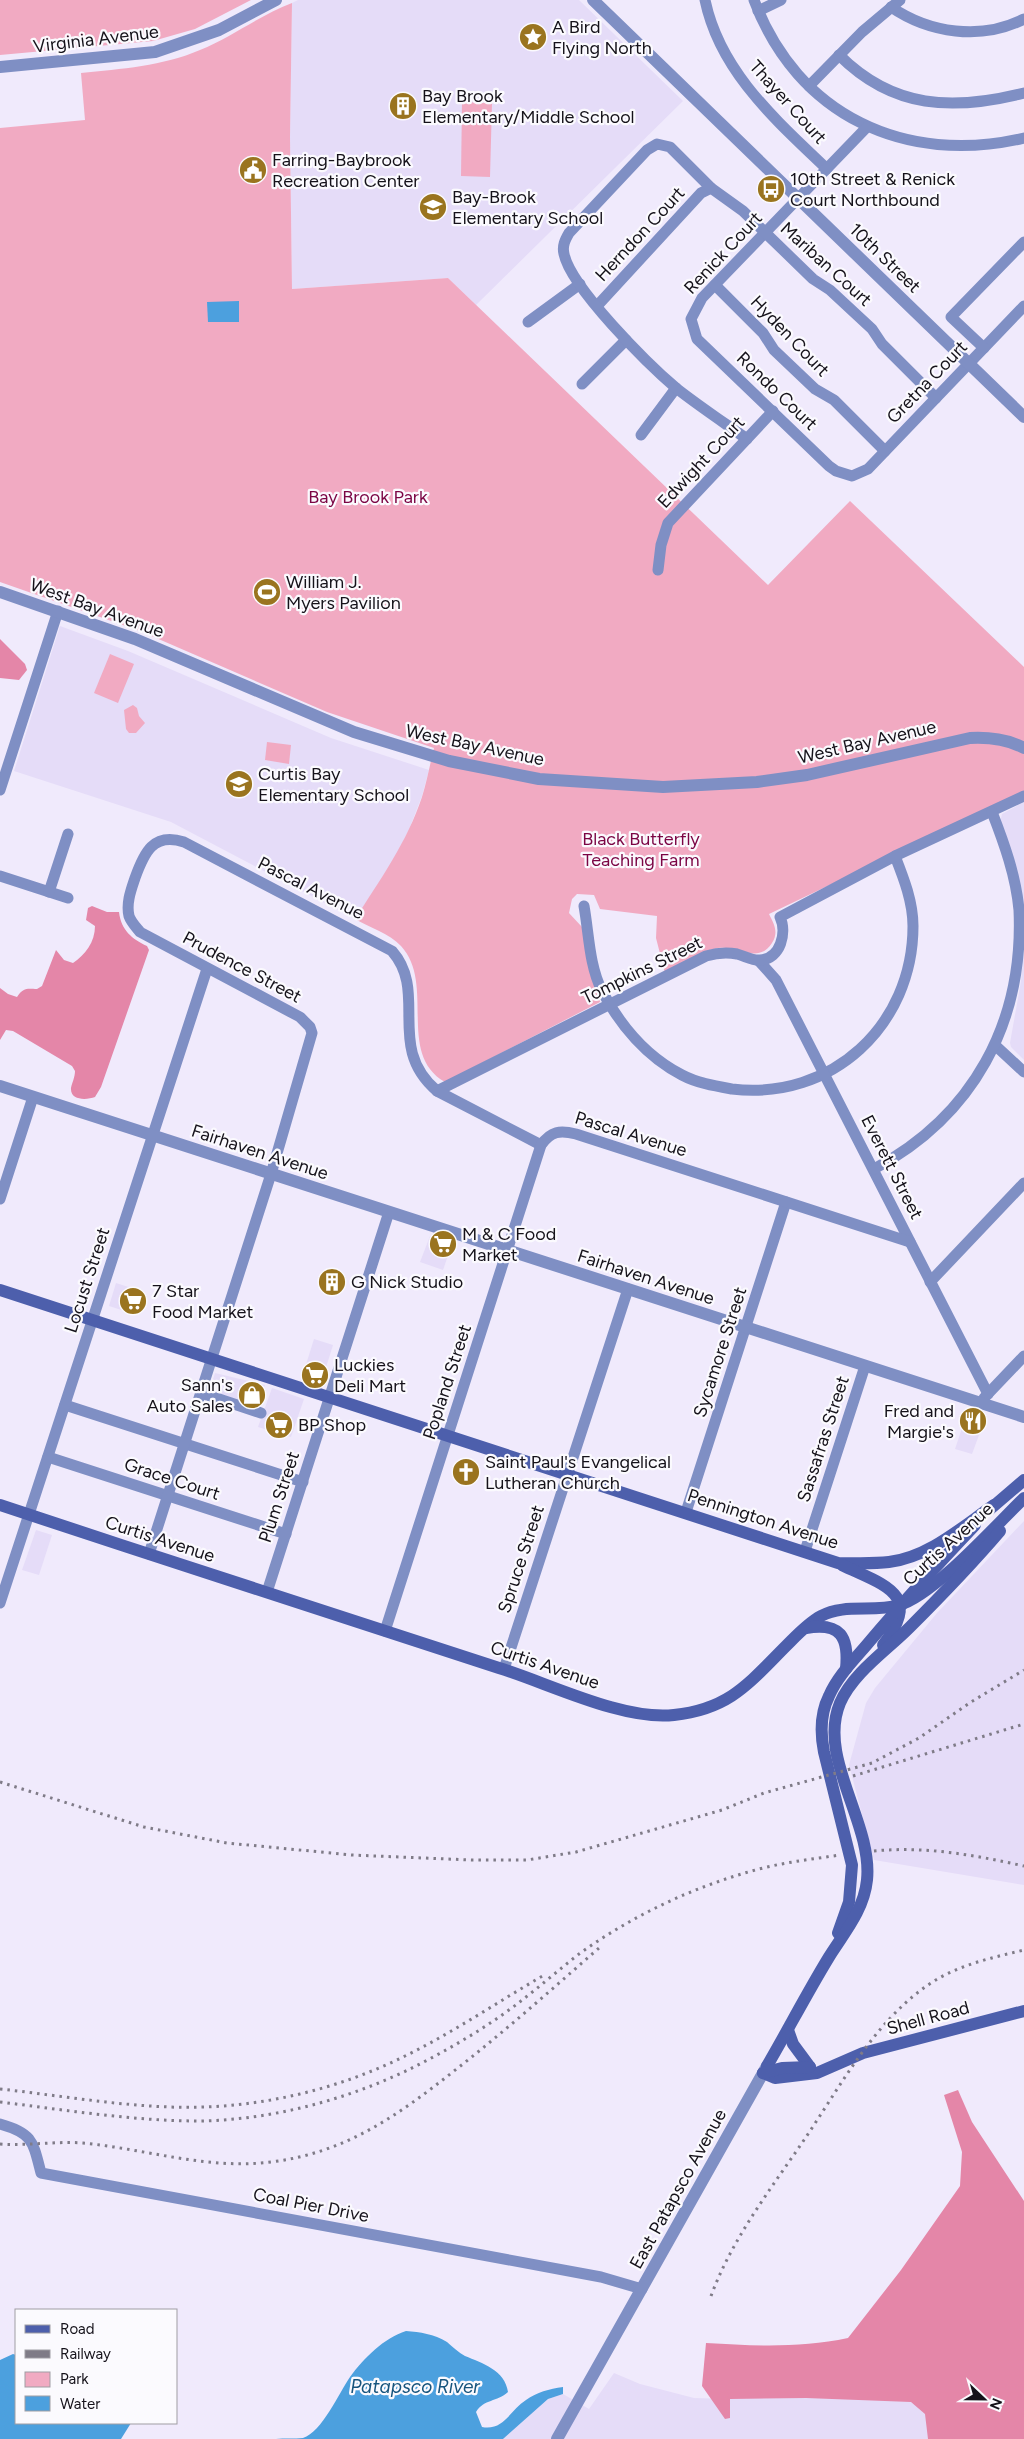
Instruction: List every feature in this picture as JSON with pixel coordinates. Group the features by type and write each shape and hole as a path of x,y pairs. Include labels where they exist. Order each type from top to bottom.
{"main road":[{"name":"Pennington Avenue","path":"0,1290 568,1473 838,1563 876,1563 909,1558 926,1551 994,1505"},
{"name":"East Patapsco Avenue","path":"829,1957 849,1902 852,1865 824,1752 821,1725 828,1696 846,1669 910,1592 994,1505 1024,1480"},
{"name":"Curtis Avenue","path":"0,1506 504,1669 624,1710 648,1715 671,1716 716,1706 737,1694 804,1628 832,1611 900,1605 916,1598 938,1581 1024,1498"},
{"name":"East Patapsco Avenue","path":"765,2070 829,1957 856,1914 865,1891 867,1878 862,1842 834,1736 834,1725 840,1702 857,1678 984,1550 1024,1503"},
{"path":"838,1563 886,1585 900,1605 896,1625 857,1678"},
{"path":"804,1628 825,1627 841,1635 846,1641 846,1669"},
{"name":"Shell Road","path":"765,2070 775,2078 807,2075 833,2067 863,2053 1024,2011"},
{"path":"788,2030 793,2044 810,2067"},
{"name":"Shell Road","path":"765,2070 810,2067 842,2062"}],"street":[{"name":"Virginia Avenue","path":"0,67 155,52 219,30 276,0"},
{"name":"10th Street","path":"593,0 1024,417"},
{"name":"Thayer Court","path":"705,0 709,20 726,59 768,111 827,169"},
{"path":"754,0 780,54 809,86 844,114 867,127 890,136 934,145 961,146 1024,138"},
{"path":"758,11 781,0"},
{"path":"809,86 862,32 896,4 921,25 951,31 983,31 1009,25 1024,19"},
{"path":"839,55 869,82 886,91 918,101 967,103 1024,94"},
{"name":"Renick Court","path":"691,319 702,298 867,127"},
{"name":"Mariban Court","path":"580,284 567,263 563,247 569,233 642,155 653,146 662,144 670,147 711,188 743,210 813,279 830,290 872,329 882,344 936,398"},
{"name":"Herndon Court","path":"597,306 701,194 711,188"},
{"path":"984,348 952,317 1024,242"},
{"path":"528,322 580,284 626,340 676,388 747,439"},
{"name":"Hyden Court","path":"714,285 763,333 774,350 815,389 834,400 886,451"},
{"name":"Gretna Court","path":"852,476 868,469 1024,306"},
{"name":"Rondo Court","path":"691,319 693,331 697,339 829,466 836,471 852,476"},
{"path":"582,384 626,340"},
{"path":"640,435 676,388"},
{"name":"Edwight Court","path":"658,570 660,545 668,523 773,411"},
{"name":"West Bay Avenue","path":"0,592 135,639 359,734 449,761 539,779 617,785 712,785 807,774 970,738 987,737 1024,748"},
{"path":"0,790 58,611"},
{"path":"759,961 773,955 782,940 783,924 780,917 896,856 1024,796"},
{"path":"874,1169 912,1146 949,1113 997,1047 1012,1004 1017,978 1019,918 1012,874 992,812"},
{"path":"49,892 68,834"},
{"name":"Prudence Street","path":"184,842 168,840 153,844 141,862 131,891 130,917 140,932 300,1017 310,1027 312,1039 271,1174"},
{"name":"Pascal Avenue","path":"184,842 392,951 405,968 412,1058 424,1078 437,1091 541,1145 553,1133 576,1134 910,1242"},
{"path":"584,906 596,974 610,1005 621,1022 649,1052 681,1075 701,1083 729,1088 761,1090 794,1085 825,1074 860,1050 875,1035 899,996 912,949 913,924 911,904 896,856"},
{"path":"0,876 68,898"},
{"name":"Tompkins Street","path":"437,1091 610,1005 689,963 715,953 736,954 759,961"},
{"name":"Everett Street","path":"759,961 776,980 874,1169 930,1282 983,1398"},
{"name":"Locust Street","path":"0,1603 208,969"},
{"path":"997,1047 1024,1072"},
{"name":"Fairhaven Avenue","path":"0,1086 865,1366 983,1398 1024,1417"},
{"path":"0,1199 33,1097"},
{"name":"Popland Street","path":"386,1631 541,1145"},
{"path":"149,1554 271,1174"},
{"path":"930,1282 1024,1183"},
{"name":"Sycamore Street","path":"686,1512 786,1202"},
{"name":"Plum Street","path":"267,1592 389,1212"},
{"name":"Spruce Street","path":"504,1669 628,1289"},
{"path":"983,1398 1024,1356"},
{"name":"Sassafras Street","path":"805,1551 865,1366"},
{"path":"200,1393 260,1413"},
{"path":"64,1405 303,1482"},
{"name":"Grace Court","path":"48,1457 286,1534"},
{"name":"East Patapsco Avenue","path":"557,2439 765,2070"},
{"name":"Coal Pier Drive","path":"0,2124 22,2130 27,2135 41,2173 601,2277 642,2289"}],"shaded area":[{"name":"Bay-Brook Elementary School","path":"298,0 579,0 683,101 476,305 448,278 292,289 290,137 292,3"},
{"name":"Curtis Bay Elementary School","path":"60,626 128,651 331,738 429,770 422,796 410,827 393,862 355,919 171,822 14,771"},
{"path":"0,639 25,664 27,670 19,680 0,678"},
{"path":"1024,802 1024,934 1000,823 1002,814"},
{"path":"92,906 107,912 119,912 122,924 128,933 147,946 149,950 101,1087 95,1097 84,1099 76,1097 71,1092 75,1071 72,1066 13,1031 6,1030 0,1040 0,988 8,994 17,997 24,990 37,989 42,986 56,950 64,960 73,963 77,960 88,948 95,932 95,926 86,920 88,908"},
{"path":"1024,948 1024,1060 1011,1047 1010,1043 1021,981"},
{"path":"430,1236 452,1244 443,1270 420,1262"},
{"path":"116,1283 141,1291 134,1314 109,1306"},
{"path":"314,1339 333,1345 322,1380 303,1374"},
{"path":"215,1373 265,1385 258,1408 209,1392"},
{"path":"272,1388 304,1399 291,1437 258,1427"},
{"path":"967,1413 985,1419 972,1454 955,1449"},
{"path":"1024,1521 1024,1885 874,1860 849,1765 866,1703 875,1688 937,1613"},
{"path":"36,1530 52,1535 39,1575 22,1570"},
{"path":"958,2090 972,2122 1024,2201 1024,2439 928,2439 925,2414 911,2402 806,2398 730,2399 730,2418 725,2419 702,2386 706,2343 795,2345 848,2338 901,2270 960,2186 962,2152 944,2095"},
{"path":"614,2373 640,2384 694,2398 729,2399 1024,2383 1024,2439 503,2439 548,2399 563,2394 589,2409"}],"green space":[{"path":"0,0 251,0 195,29 153,41 0,55"},
{"name":"Bay Brook Park","path":"292,3 290,137 292,289 448,278 768,585 850,501 1024,667 1024,792 769,914 775,928 775,935 772,943 760,953 747,953 733,949 718,948 698,955 665,973 656,938 657,916 600,909 594,895 577,894 572,899 569,913 582,927 600,1002 445,1082 430,1070 422,1054 419,1037 416,979 411,962 401,946 396,942 385,934 355,919 409,830 422,797 434,748 327,712 140,631 0,582 0,128 85,120 81,73 142,66 171,60 212,45"},
{"path":"462,102 492,103 490,177 461,176"},
{"path":"110,654 134,664 118,703 94,693"},
{"path":"133,705 137,708 139,716 145,723 136,733 129,733 126,729 124,710"},
{"path":"267,742 291,745 289,764 265,760"}],"water":[{"path":"239,301 239,322 208,322 207,302"},
{"name":"Patapsco River","path":"406,2331 427,2334 442,2339 463,2355 492,2368 502,2378 508,2392 483,2405 476,2412 482,2427 496,2426 506,2419 520,2404 539,2393 563,2387 563,2394 548,2399 503,2439 276,2439 303,2438 310,2434 330,2411 350,2377 362,2363 390,2338"},
{"path":"15,2355 15,2424 130,2424 121,2439 0,2439 0,2360"}],"railway":[{"path":"0,1782 144,1827 227,1843 352,1855 471,1860 527,1860 576,1852 722,1810 764,1793 872,1763 919,1738 971,1702 1024,1670"},
{"path":"853,1776 1024,1724"},
{"path":"874,1851 950,1852 1024,1866"},
{"path":"0,2102 124,2117 199,2121 253,2117 334,2099 386,2080 455,2045 513,2007 579,1954 621,1927 665,1903 711,1884 759,1869 840,1855"},
{"path":"0,2144 83,2143 200,2161 247,2164 271,2162 323,2150 369,2130 412,2103 491,2041 599,1948"},
{"path":"711,2296 730,2255 765,2196 859,2056 891,2017 909,2000 939,1978 974,1963 1024,1950"},
{"path":"0,2089 106,2102 170,2107 230,2105 261,2102 290,2096 320,2089 378,2069 459,2027 546,1974"}],"place":[{"name":"A Bird Flying North","path":"533,37"},
{"name":"Bay Brook Elementary/Middle School","path":"403,106"},
{"name":"Farring-Baybrook Recreation Center","path":"253,170"},
{"name":"10th Street & Renick Court Northbound","path":"771,189"},
{"name":"Bay-Brook Elementary School","path":"433,207"},
{"name":"William J. Myers Pavilion","path":"267,592"},
{"name":"Curtis Bay Elementary School","path":"239,784"},
{"name":"M & C Food Market","path":"443,1244"},
{"name":"G Nick Studio","path":"332,1282"},
{"name":"7 Star Food Market","path":"133,1301"},
{"name":"Luckies Deli Mart","path":"315,1375"},
{"name":"Sann's Auto Sales","path":"252,1395"},
{"name":"Fred and Margie's","path":"973,1421"},
{"name":"BP Shop","path":"279,1425"},
{"name":"Saint Paul's Evangelical Lutheran Church","path":"466,1472"}],"park label":[{"name":"Black Butterfly Teaching Farm","path":"641,850"}]}
